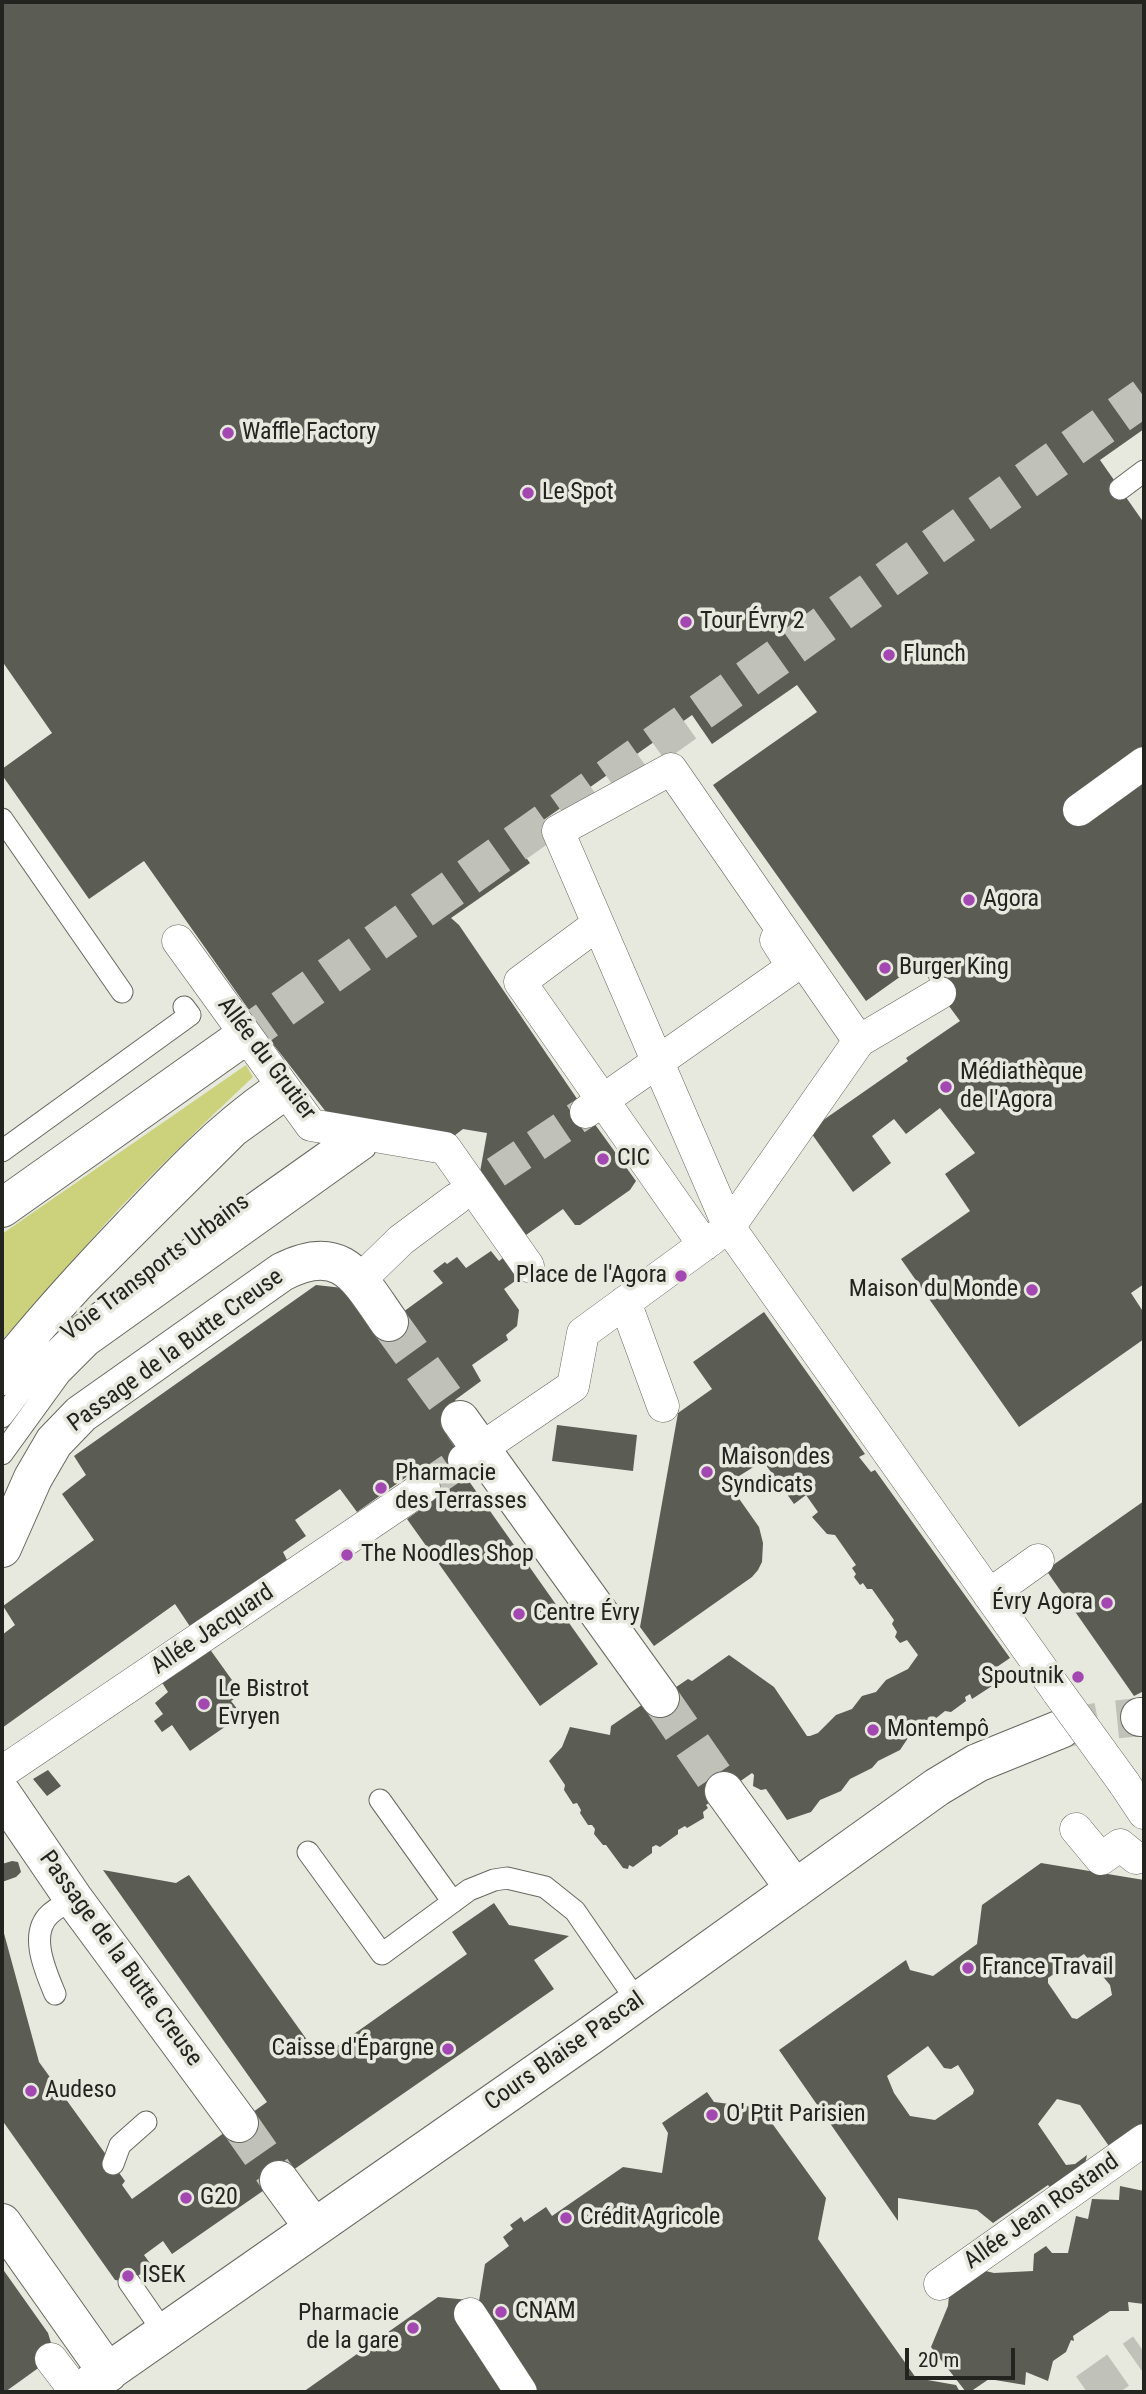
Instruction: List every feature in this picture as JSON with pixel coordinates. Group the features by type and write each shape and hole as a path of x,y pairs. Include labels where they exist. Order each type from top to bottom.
{"street":[{"path":"1079,810 1144,763"},
{"path":"717,1235 658,1062 558,831 671,769 859,1041"},
{"path":"594,1106 793,967 764,921"},
{"path":"598,924 520,982 594,1106 717,1235 989,1595 1054,1706 1124,1783 1144,1813"},
{"name":"Allée du Grutier","path":"178,942 311,1125 445,1148 528,1266"},
{"path":"660,1698 468,1443 573,1386 583,1333 717,1235 859,1041 940,993"},
{"path":"2,1207 236,1042"},
{"path":"360,1280 401,1240 456,1199"},
{"name":"Passage de la Butte Creuse","path":"2,1548 54,1442 81,1414 282,1272 301,1262 323,1259 343,1266 360,1280 389,1322"},
{"path":"625,1302 663,1406"},
{"name":"Allée Jacquard","path":"2,1772 424,1488"},
{"path":"989,1595 1038,1560"},
{"name":"Cours Blaise Pascal","path":"87,2386 637,2001 937,1787 977,1763 1054,1706"},
{"path":"724,1791 795,1889"},
{"name":"Passage de la Butte Creuse","path":"2,1794 73,1898 239,2123"},
{"path":"1076,1829 1101,1859 1120,1845 1136,1858"},
{"name":"Allée Jean Rostand","path":"940,2284 1144,2140"},
{"path":"279,2180 314,2228"},
{"path":"2,2223 87,2386"},
{"path":"470,2314 521,2392"},
{"path":"51,2359 87,2386"}],"lane":[{"path":"1120,489 1144,471"},
{"path":"2,819 122,992"},
{"path":"2,1151 190,1015 184,1007"},
{"name":"Voie Transports Urbains","path":"2,1359 64,1285 190,1152 241,1107 275,1096 84,1287 42,1333 2,1385"},
{"name":"Voie Transports Urbains","path":"2,1417 47,1359 79,1327 340,1142"},
{"name":"Voie Transports Urbains","path":"2,1454 60,1374 89,1345 365,1148"},
{"path":"380,1800 453,1902"},
{"path":"308,1852 382,1954 469,1890 494,1880 520,1879 545,1886 575,1911 637,2001"},
{"path":"55,1994 40,1950 41,1931 50,1914 73,1898"},
{"path":"113,2164 120,2145 146,2122"},
{"path":"129,2282 165,2333"}],"green space":[{"path":"246,1065 253,1077 123,1205 2,1340 2,1234"}],"building":[{"name":"Le Spot","path":"2,2 1144,2 1144,429 1100,460 1144,523 1144,1284 1131,1293 1144,1313 1144,1339 1019,1427 901,1259 970,1211 945,1174 975,1153 940,1108 906,1134 894,1119 872,1136 891,1163 853,1192 809,1130 960,1021 918,964 866,1001 713,785 817,712 797,685 712,744 692,715 514,841 530,863 451,918 459,925 636,1181 630,1190 580,1225 575,1225 563,1209 526,1235 480,1172 487,1133 463,1129 450,1139 330,1117 273,1044 144,861 89,899 2,775 2,769 52,733 2,661"},
{"path":"491,1251 499,1261 507,1255 522,1276 504,1289 519,1310 517,1326 506,1335 508,1340 472,1365 481,1381 455,1400 465,1416 459,1427 447,1436 472,1472 466,1477 598,1664 540,1706 407,1519 434,1500 412,1473 357,1512 340,1489 295,1520 306,1536 283,1552 287,1560 191,1628 175,1604 2,1728 2,1635 15,1625 3,1606 94,1540 62,1494 86,1475 74,1456 316,1285 343,1288 374,1333 443,1283 433,1271 445,1262 447,1264 457,1257 466,1268"},
{"path":"764,1312 865,1454 859,1457 871,1472 875,1470 1010,1658 985,1675 992,1686 972,1699 970,1694 965,1697 966,1701 951,1712 945,1711 928,1729 908,1738 900,1750 850,1779 841,1791 820,1800 811,1812 787,1820 766,1789 753,1786 752,1773 706,1805 708,1808 703,1812 704,1818 678,1830 678,1834 660,1847 652,1847 652,1853 633,1867 629,1865 628,1869 623,1868 594,1834 595,1829 588,1825 577,1803 573,1804 564,1790 565,1785 549,1761 562,1747 570,1727 610,1735 611,1726 646,1702 648,1706 688,1679 692,1681 729,1655 774,1687 807,1736 810,1736 818,1733 836,1715 852,1709 862,1696 876,1692 886,1680 908,1669 918,1655 907,1640 900,1643 895,1637 897,1632 892,1624 894,1620 872,1589 867,1589 863,1583 860,1585 854,1577 856,1574 852,1568 856,1565 835,1535 827,1534 812,1517 818,1512 806,1495 794,1504 763,1461 728,1483 759,1527 763,1543 762,1562 758,1570 752,1577 654,1646 640,1627 678,1413 712,1389 693,1362"},
{"path":"557,1425 637,1435 633,1471 552,1461"},
{"name":"Évry Agora","path":"1144,1501 1144,1691 1134,1696 1046,1570"},
{"path":"209,1648 242,1694 231,1701 242,1715 190,1751 172,1725 162,1732 154,1721 163,1714 155,1703 168,1692 161,1681"},
{"path":"48,1770 61,1786 47,1796 33,1779"},
{"path":"18,1862 21,1872 2,1882 2,1864"},
{"path":"1041,1863 1144,1880 1144,2125 1111,2149 1080,2105 1057,2099 1038,2124 1066,2165 1075,2164 1087,2155 1082,2179 1058,2196 1048,2185 993,2223 977,2210 898,2198 898,2221 779,2050 906,1960 910,1970 933,1976 977,1944 982,1905","holes":["1084,1954 1110,1985 1112,1995 1077,2019 1072,2018 1048,1983 1048,1978","928,2046 944,2068 951,2069 958,2065 974,2090 973,2094 935,2120 910,2116 894,2093 887,2076"]},
{"path":"103,1870 176,1883 189,1875 320,2058 467,1954 452,1932 494,1903 509,1925 569,1936 534,1960 554,1989 172,2254 163,2241 144,2255 152,2266 129,2282 115,2280 2,2120 2,1926 39,2062 125,2181 122,2185 132,2199 267,2102"},
{"path":"707,2092 714,2102 761,2108 826,2198 818,2239 916,2378 956,2385 960,2392 303,2392 438,2297 479,2301 485,2264 509,2246 503,2237 513,2229 510,2225 521,2217 524,2222 546,2207 552,2216 623,2167 662,2173 668,2133 662,2123"},
{"path":"1120,2186 1144,2191 1144,2304 1128,2302 1129,2311 1110,2311 1073,2336 1074,2341 1071,2340 1066,2352 1053,2361 1048,2381 1026,2372 1025,2385 989,2379 966,2392 931,2347 948,2306 952,2263 994,2273 1033,2271 1034,2254 1046,2246 1052,2253 1068,2253 1076,2216 1088,2219 1092,2199 1119,2200"},
{"path":"2,2268 48,2333 55,2356 5,2392 2,2392"}],"tunnel":[{"path":"236,1042 1144,397"},
{"path":"456,1199 586,1112"},
{"path":"389,1322 460,1420"},
{"path":"424,1487 464,1460"},
{"path":"660,1698 724,1791"},
{"path":"1061,1729 1140,1717"},
{"path":"239,2123 279,2180"},
{"path":"1087,2392 1144,2352"}],"place":[{"name":"Waffle Factory","path":"228,433"},
{"name":"Le Spot","path":"528,493"},
{"name":"Tour Évry 2","path":"686,622"},
{"name":"Flunch","path":"889,655"},
{"name":"Agora","path":"969,900"},
{"name":"Burger King","path":"885,968"},
{"name":"Médiathèque de l'Agora","path":"946,1087"},
{"name":"CIC","path":"603,1159"},
{"name":"Place de l'Agora","path":"681,1276"},
{"name":"Maison du Monde","path":"1032,1290"},
{"name":"Maison des Syndicats","path":"707,1472"},
{"name":"Pharmacie des Terrasses","path":"381,1488"},
{"name":"The Noodles Shop","path":"347,1555"},
{"name":"Évry Agora","path":"1107,1603"},
{"name":"Centre Évry","path":"519,1614"},
{"name":"Spoutnik","path":"1078,1677"},
{"name":"Le Bistrot Evryen","path":"204,1704"},
{"name":"Montempô","path":"873,1730"},
{"name":"France Travail","path":"968,1968"},
{"name":"Caisse d'Épargne","path":"448,2049"},
{"name":"Audeso","path":"31,2091"},
{"name":"O' Ptit Parisien","path":"712,2115"},
{"name":"G20","path":"186,2198"},
{"name":"Crédit Agricole","path":"566,2218"},
{"name":"ISEK","path":"128,2276"},
{"name":"CNAM","path":"501,2312"},
{"name":"Pharmacie de la gare","path":"413,2328"}]}
